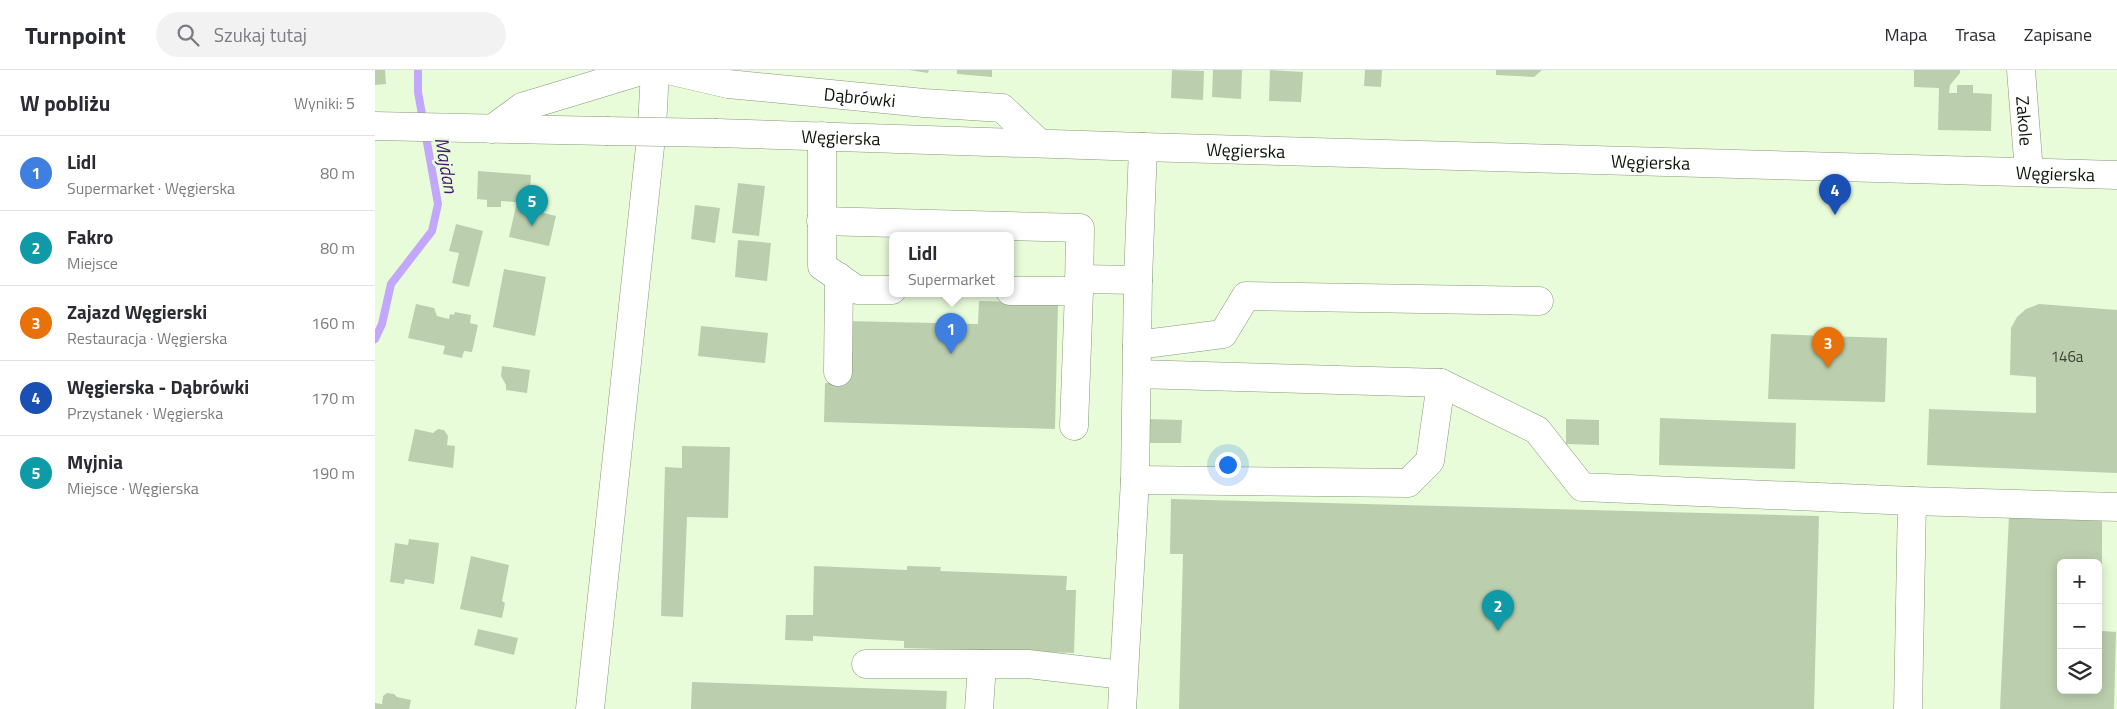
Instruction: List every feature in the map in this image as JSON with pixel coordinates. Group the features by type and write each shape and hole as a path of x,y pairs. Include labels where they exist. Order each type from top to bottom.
{"main road":[{"path":"492,129 522,107 644,70"},
{"path":"590,709 652,128 655,70"},
{"name":"Dąbrówki","path":"669,70 728,84 924,103 1002,108 1039,143"},
{"name":"Zakole","path":"2021,70 2029,172"},
{"name":"Węgierska","path":"388,126 717,133 2117,175"},
{"path":"822,136 822,266 857,290 889,290"},
{"path":"1122,709 1135,480 1138,280 1143,147"},
{"path":"821,221 1080,228 1074,426"},
{"path":"838,372 839,278"},
{"path":"1014,291 1138,280"},
{"path":"1137,345 1223,334 1246,296 1539,301"},
{"path":"1137,374 1441,383 1537,430 1582,487 1912,502 2117,507"},
{"path":"1135,480 1408,483 1430,461 1441,383"},
{"path":"1908,709 1912,502"},
{"path":"867,664 1028,664 1123,675"},
{"path":"979,709 982,664"}],"building":[{"path":"375,70 385,70 386,84 375,85"},
{"path":"909,70 929,70 928,73"},
{"path":"957,70 992,70 992,77 957,74"},
{"path":"1172,70 1204,71 1203,100 1171,98"},
{"path":"1213,70 1242,70 1241,99 1212,97"},
{"path":"1270,70 1303,72 1301,102 1269,101"},
{"path":"1365,70 1382,70 1381,87 1364,86"},
{"path":"1496,70 1542,70 1534,77 1496,75"},
{"path":"1914,70 1960,70 1960,73 1950,85 1949,93 1957,93 1957,85 1973,85 1973,93 1992,94 1991,131 1938,130 1939,88 1914,87"},
{"path":"478,171 531,175 529,203 501,201 501,207 487,207 487,200 477,199"},
{"path":"738,183 765,186 759,236 732,233"},
{"path":"695,205 720,208 715,243 691,239"},
{"path":"516,206 556,216 549,246 509,237"},
{"path":"456,224 483,231 469,287 452,283 459,253 449,251"},
{"path":"738,240 771,243 767,281 735,277"},
{"path":"504,269 546,277 535,336 493,327"},
{"path":"979,301 1058,303 1055,429 824,422 825,383 844,383 846,321 978,324"},
{"path":"416,304 434,308 437,316 449,319 450,314 454,315 455,312 471,315 470,323 478,325 472,352 464,351 462,358 443,354 445,346 408,338"},
{"path":"2039,304 2117,310 2117,473 1927,465 1929,409 2036,413 2036,377 2010,375 2011,328 2017,317 2026,309"},
{"path":"701,326 768,333 765,363 698,356"},
{"path":"1771,334 1887,338 1885,402 1768,399"},
{"path":"502,366 530,370 527,393 506,390 506,385 501,376"},
{"path":"1660,418 1796,423 1795,469 1659,465"},
{"path":"1148,419 1182,420 1181,443 1148,443"},
{"path":"1566,419 1599,420 1599,445 1566,444"},
{"path":"415,429 433,433 438,429 444,430 448,436 447,445 455,446 453,468 408,461"},
{"path":"682,446 730,447 728,518 687,517 683,617 661,616 665,467 682,468"},
{"path":"1171,499 1819,516 1814,709 1179,709 1183,554 1170,554"},
{"path":"2009,515 2102,516 2102,559 2057,559 2057,694 2102,694 2102,631 2116,632 2114,709 2000,709"},
{"path":"409,539 439,543 434,584 405,579 404,584 390,582 395,543 408,545"},
{"path":"471,556 509,565 502,601 505,603 502,618 460,609"},
{"path":"814,566 907,570 907,566 941,567 940,571 1067,576 1066,590 1076,590 1074,653 904,648 904,641 813,636 813,641 785,640 786,615 813,615"},
{"path":"478,629 518,638 514,655 474,645"},
{"path":"692,682 947,691 946,709 691,709"},
{"path":"387,693 411,700 409,709 375,709 375,703 382,704 383,696"}],"waterway":[{"name":"Majdan","path":"375,339 382,324 391,284 432,231 438,204 418,92 418,70"}],"place":[{"name":"Węgierska - Dąbrówki","path":"1835,215"},
{"name":"Myjnia","path":"532,226"},
{"name":"Lidl","path":"951,354"},
{"name":"Zajazd Węgierski","path":"1828,368"},
{"name":"Fakro","path":"1498,631"}]}
